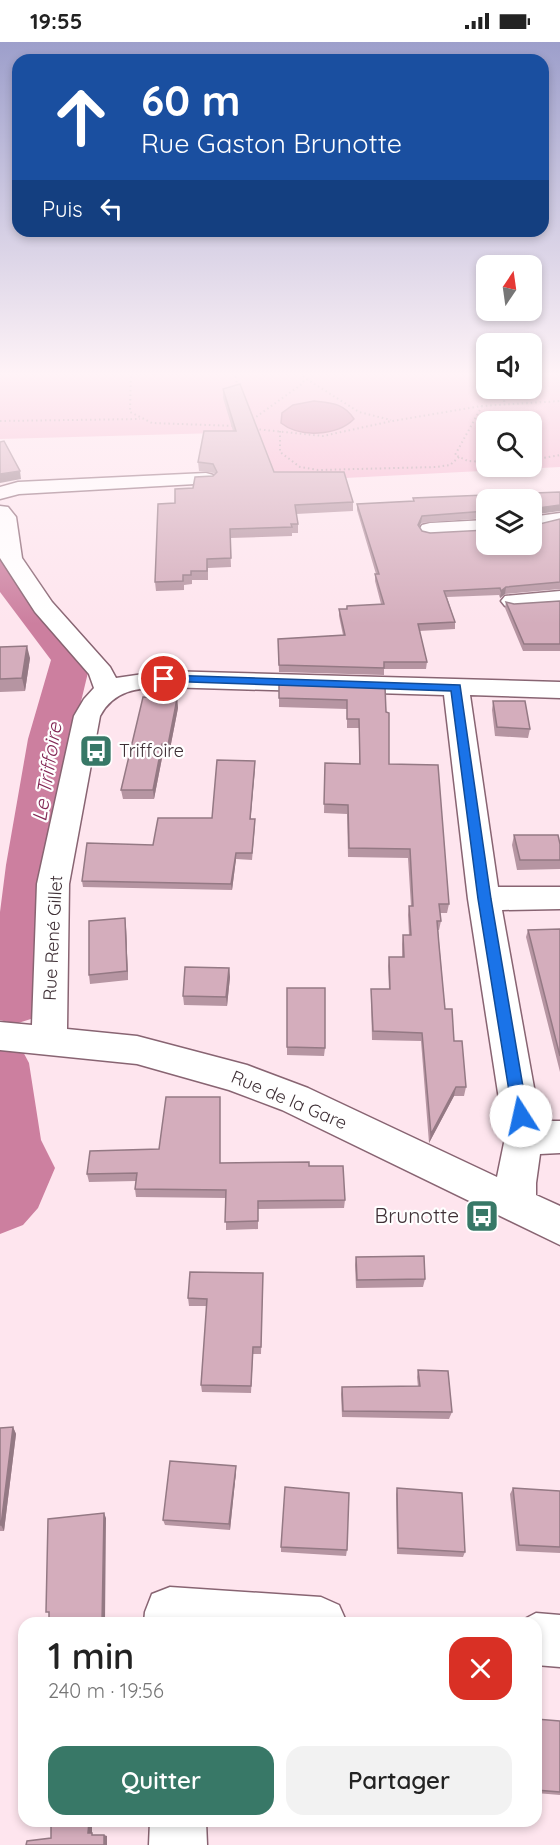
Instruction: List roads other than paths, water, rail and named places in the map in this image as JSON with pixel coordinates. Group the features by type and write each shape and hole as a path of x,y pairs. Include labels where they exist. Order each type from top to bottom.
{"street":[{"path":"0,493 18,488 206,479"},
{"path":"0,512 5,517 11,558 43,607 101,672 108,690 132,681 164,679 560,690"},
{"path":"542,522 560,519"},
{"path":"430,530 476,528"},
{"path":"513,601 560,598"},
{"path":"456,688 484,899 542,1138 516,1183 517,1206"},
{"name":"Rue René Gillet","path":"49,1040 53,884 87,716 94,701 108,690"},
{"path":"484,899 560,898"},
{"name":"Rue de la Gare","path":"0,1036 137,1050 234,1076 295,1099 560,1226"},
{"path":"542,1640 560,1641"},
{"path":"178,1827 178,1845"}],"waterway":[{"name":"Le Triffoire","path":"0,565 2,571 36,611 71,660 50,739 31,865 15,1003"},
{"name":"Le Triffoire","path":"0,1063 11,1146 24,1168 16,1188 0,1205"}],"place":[{"name":"Triffoire","path":"96,751"},
{"name":"Brunotte","path":"482,1216"}]}
